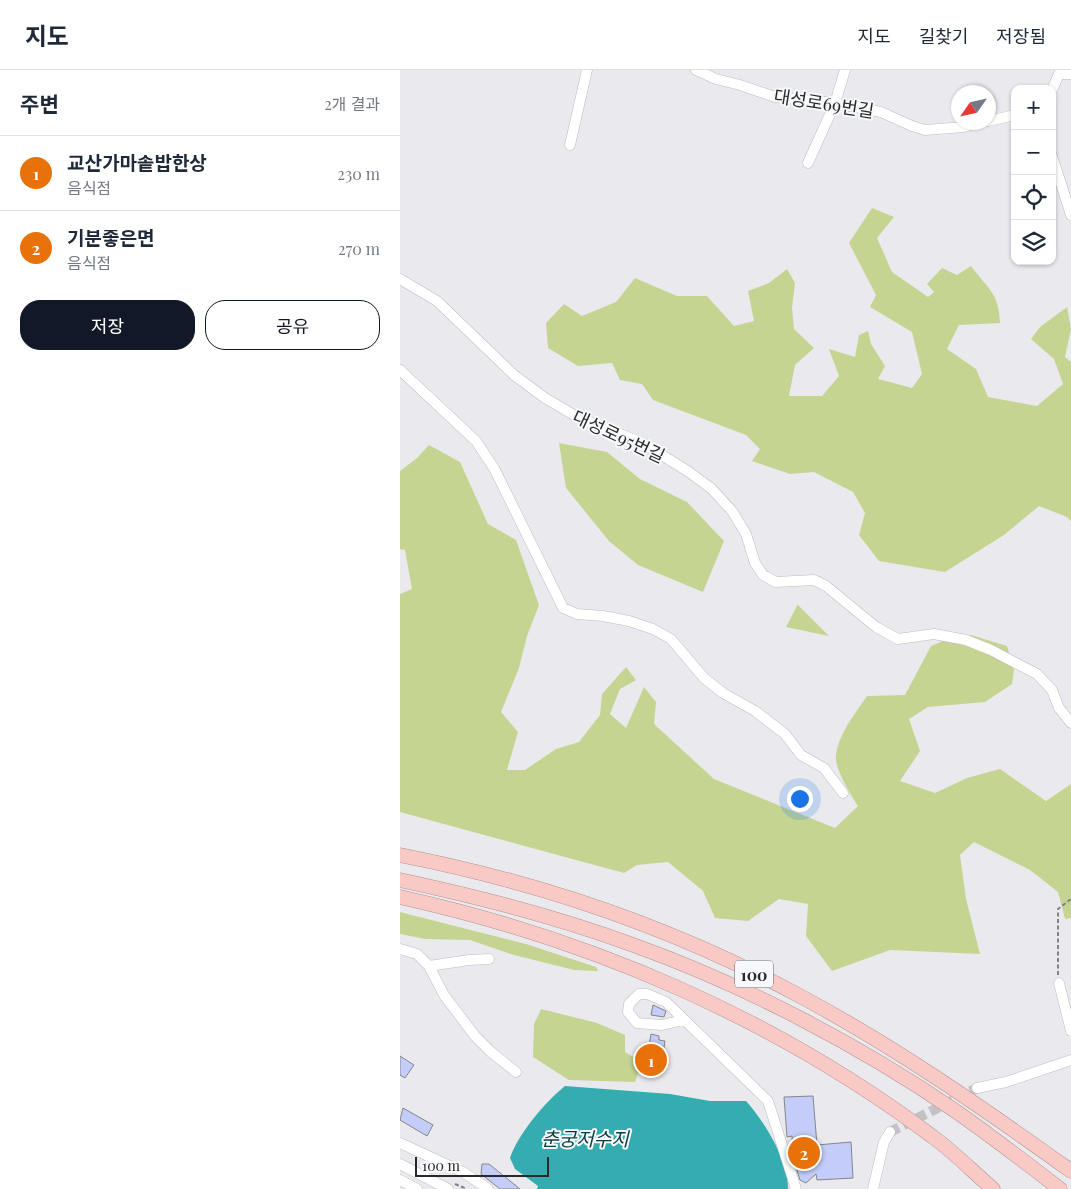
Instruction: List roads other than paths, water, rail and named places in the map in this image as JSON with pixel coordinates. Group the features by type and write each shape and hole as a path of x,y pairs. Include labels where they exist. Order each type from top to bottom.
{"highway":[{"name":"100","path":"400,855 528,886 630,918 772,982 888,1046 976,1103 1071,1171"},
{"name":"100","path":"400,880 561,922 636,946 738,989 826,1034 954,1110 1060,1189"},
{"name":"100","path":"400,897 463,911 547,936 644,973 761,1028 859,1086 926,1132 993,1189"}],"street":[{"path":"570,145 587,70"},
{"name":"대성로69번길","path":"696,70 716,79 775,97 835,103 881,112 925,130 951,128"},
{"path":"808,163 835,103 844,70"},
{"path":"1054,85 1059,74 1071,74"},
{"path":"996,119 1011,116"},
{"path":"1056,168 1071,215"},
{"name":"대성로95번길","path":"400,279 437,302 514,375 545,398 579,418 643,443 690,472 712,489 732,511 746,534 754,563 763,575 776,582 814,580 826,586 876,626 898,639 934,634 966,640 991,650 1037,674 1052,690 1058,708 1071,722"},
{"path":"400,370 476,441 495,470 563,608 576,614 603,616 629,621 653,629 671,639 704,678 723,693 755,711 785,734 801,755 824,768 843,793"},
{"path":"400,950 416,954 430,966 444,995 475,1036 516,1072"},
{"path":"430,966 490,959"},
{"path":"1059,983 1071,1031"},
{"path":"683,1020 662,1025 637,1023 628,1012 629,1004 639,994 647,994 666,1002 768,1101 796,1189"},
{"path":"977,1088 1006,1082 1071,1060"},
{"path":"873,1189 884,1142 890,1132"},
{"path":"400,1142 463,1172 488,1189"},
{"path":"400,1164 448,1189"},
{"path":"400,1180 417,1189"}],"water":[{"name":"춘궁저수지","path":"565,1086 670,1094 710,1101 746,1101 760,1119 780,1154 788,1189 537,1189 538,1186 515,1169 510,1158 519,1139 533,1119"}],"tunnel":[{"path":"890,1132 977,1088"}],"place":[{"name":"교산가마솥밥한상","path":"651,1060"},
{"name":"기분좋은면","path":"804,1153"}]}
